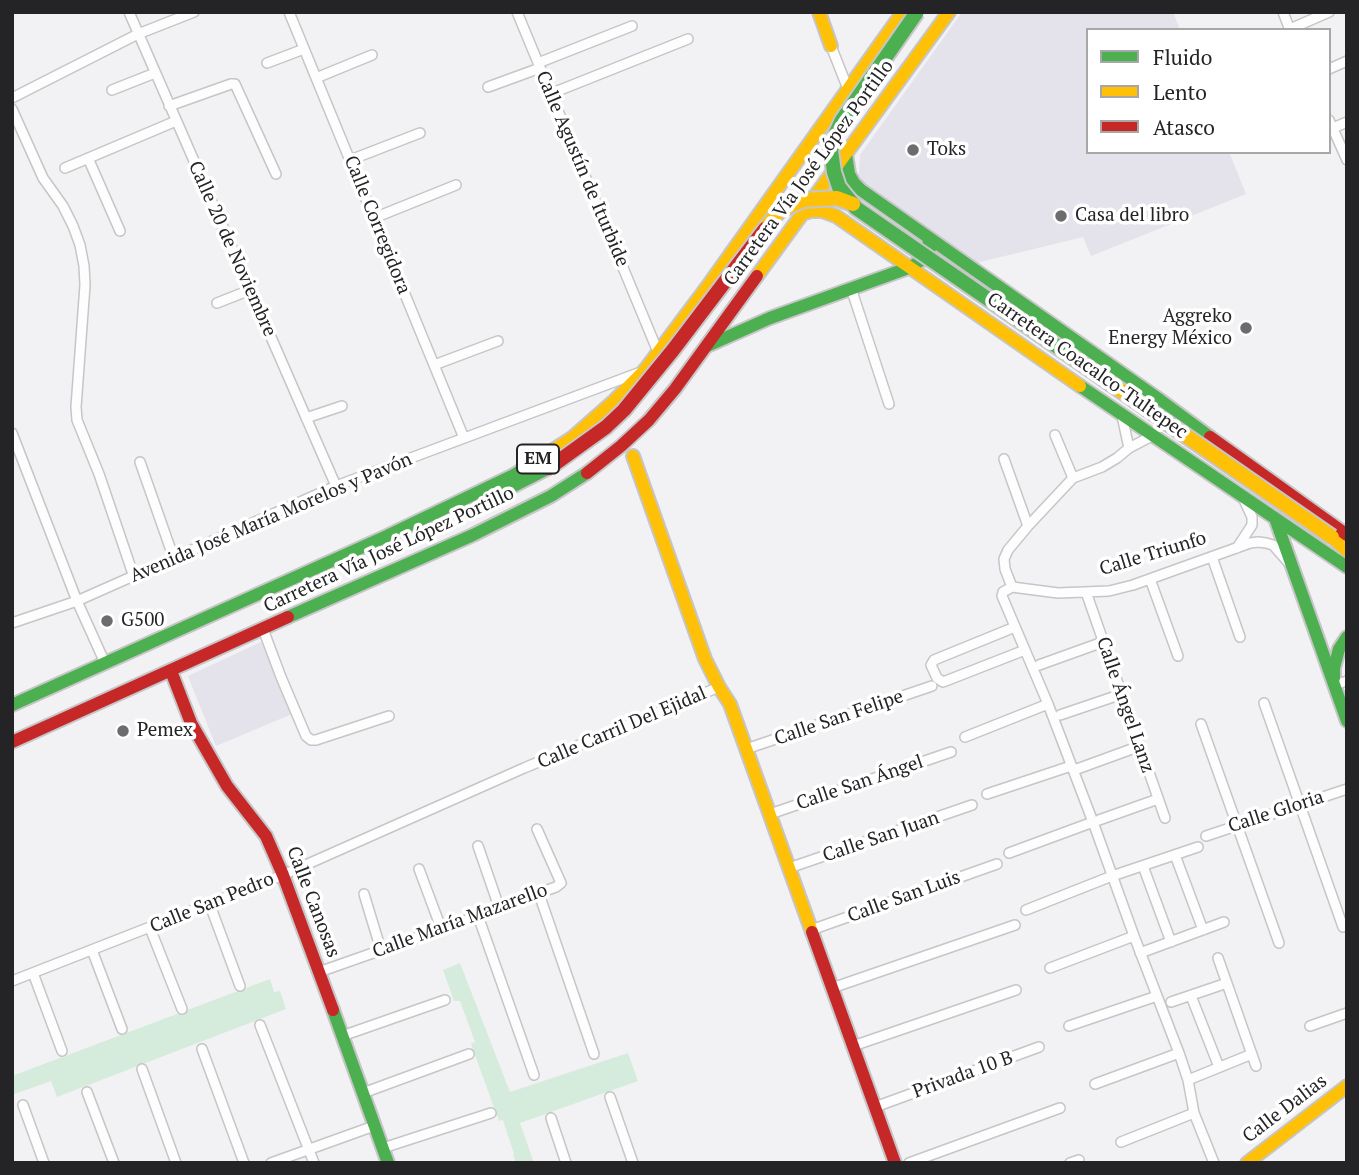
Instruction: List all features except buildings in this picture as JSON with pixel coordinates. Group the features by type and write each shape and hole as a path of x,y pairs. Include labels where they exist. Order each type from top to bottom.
{"main road":[{"path":"819,12 831,46"},
{"name":"Carretera Vía José López Portillo","path":"12,705 387,536 512,476 572,438 644,371 710,284 903,12"},
{"path":"917,12 842,120 836,133 831,151 839,187 856,208 1339,536 1347,551"},
{"name":"Carretera Vía José López Portillo","path":"12,742 473,535 551,496 589,472 621,446 667,400 949,12"},
{"name":"Carretera Coacalco-Tultepec","path":"846,154 849,174 861,190 1160,400 1339,536"},
{"path":"387,536 490,497 550,468 597,434 624,410 673,351 779,211 803,200 837,198 862,207 1128,393 1181,417"},
{"name":"Carretera Coacalco-Tultepec","path":"802,214 822,211 836,216 1122,415 1347,566"},
{"path":"707,346 770,318 911,267 926,257 930,248 928,238"},
{"path":"927,278 924,269 929,259 936,255 951,254"},
{"path":"633,456 705,659 730,704 853,1046 881,1105 895,1163"},
{"name":"Calle Triunfo","path":"1275,518 1340,683 1347,721"},
{"path":"1340,683 1335,668 1339,649 1347,637"},
{"name":"Calle Canosas","path":"171,671 191,723 227,786 266,836 319,972 388,1163"},
{"name":"Calle Dalias","path":"1247,1163 1347,1086"}],"street":[{"name":"Calle 20 de Noviembre","path":"129,12 336,486"},
{"path":"12,98 138,34 194,12"},
{"name":"Calle Corregidora","path":"289,12 464,438"},
{"name":"Calle Agustín de Iturbide","path":"517,12 658,352"},
{"path":"1292,28 1329,12"},
{"path":"488,87 632,26"},
{"path":"551,93 688,39"},
{"path":"831,46 848,89"},
{"path":"267,64 304,49"},
{"path":"316,78 372,55"},
{"path":"1331,68 1347,61"},
{"path":"112,90 155,73"},
{"path":"169,106 231,83 235,84 276,174"},
{"path":"12,109 43,178 63,206 80,245 85,285 76,407 78,420 134,577"},
{"path":"65,168 176,121"},
{"path":"1347,122 1331,124 1347,160"},
{"path":"350,160 419,133"},
{"path":"88,158 120,231"},
{"path":"374,218 456,185"},
{"path":"851,288 889,404"},
{"path":"217,303 250,290"},
{"path":"434,365 498,341"},
{"name":"Avenida José María Morelos y Pavón","path":"12,623 77,601 134,577 336,486 644,371"},
{"path":"306,418 342,406"},
{"path":"1122,415 1129,448"},
{"path":"12,433 77,601 105,663"},
{"path":"1055,435 1073,478"},
{"path":"1153,436 1101,467 1073,478 1008,550 1004,559 1005,569 1012,587 1003,592 1002,596 1096,821 1112,876 1179,1053 1188,1080 1194,1113 1214,1163"},
{"path":"621,446 633,456"},
{"path":"1004,459 1028,526"},
{"path":"139,461 174,559"},
{"path":"1236,549 1252,526 1252,517 1241,495"},
{"name":"Calle Triunfo","path":"1012,587 1058,593 1109,591 1250,543 1266,542 1278,549 1293,568"},
{"path":"1212,557 1240,637"},
{"path":"1150,579 1178,656"},
{"name":"Calle Ángel Lanz","path":"1086,592 1165,818"},
{"path":"1015,628 934,660 932,665 937,678 943,682 1025,650"},
{"path":"264,629 281,677 306,736 311,740 389,716"},
{"path":"1039,664 1103,642"},
{"name":"Calle San Felipe","path":"746,749 932,686"},
{"name":"Calle Carril Del Ejidal","path":"524,768 719,687"},
{"path":"1060,715 1122,694"},
{"path":"1264,703 1343,927"},
{"path":"965,737 1048,704"},
{"path":"1201,724 1279,943"},
{"path":"987,794 1140,746"},
{"name":"Calle San Ángel","path":"770,814 951,752"},
{"name":"Calle San Pedro","path":"12,981 283,876 524,768"},
{"name":"Calle Gloria","path":"1206,836 1347,789"},
{"path":"1009,853 1158,799"},
{"name":"Calle San Juan","path":"789,868 972,806"},
{"name":"Calle María Mazarello","path":"319,972 539,894 561,883 537,829"},
{"path":"478,845 499,906"},
{"path":"1026,909 1198,847"},
{"path":"1175,855 1203,930"},
{"name":"Calle San Luis","path":"811,930 997,864"},
{"path":"1143,866 1171,942"},
{"path":"419,869 441,929"},
{"path":"363,894 381,950"},
{"path":"539,894 594,1054"},
{"path":"210,905 240,986"},
{"path":"478,916 534,1075"},
{"path":"1140,953 1224,922"},
{"path":"832,988 1015,925"},
{"path":"150,928 182,1009"},
{"path":"1050,968 1133,936"},
{"path":"92,950 122,1029"},
{"path":"1218,958 1256,1066"},
{"path":"33,973 62,1051"},
{"path":"1171,1002 1227,984"},
{"path":"853,1046 1016,990"},
{"path":"1069,1026 1157,996"},
{"path":"1191,996 1219,1067"},
{"path":"342,1036 445,1000"},
{"path":"1310,1026 1347,1013"},
{"path":"260,1025 314,1163"},
{"name":"Privada 10 B","path":"881,1105 1039,1047"},
{"path":"202,1049 244,1163"},
{"path":"1095,1084 1179,1053"},
{"path":"363,1093 469,1054"},
{"path":"1188,1080 1252,1055"},
{"path":"142,1069 176,1163"},
{"path":"87,1092 114,1163"},
{"path":"610,1097 633,1163"},
{"path":"23,1105 44,1163"},
{"path":"909,1163 1060,1108"},
{"path":"383,1148 491,1113"},
{"path":"1121,1142 1194,1113"},
{"path":"551,1118 566,1163"},
{"path":"271,1163 374,1126"}],"shaded area":[{"path":"962,12 1173,12 1179,28 1086,28 1086,154 1230,154 1246,194 1091,256 1083,237 976,263 867,192 859,175 860,155"},
{"path":"261,642 292,714 216,746 188,676"}],"green space":[{"path":"460,963 510,1092 628,1053 638,1081 520,1123 534,1163 516,1163 503,1120 499,1121 471,1044 475,1042 460,1001 454,1001 443,970"},
{"path":"270,979 274,992 280,991 286,1009 57,1097 51,1081 12,1095 12,1076"}],"traffic: fast":[{"path":"917,12 842,120 836,133 831,151 839,187 856,208 1094,372"},
{"path":"846,154 849,174 861,190 1210,437"},
{"path":"707,346 770,318 911,267 926,257 930,248 928,238"},
{"path":"1080,386 1347,567"},
{"path":"12,705 387,536 512,476 536,461"},
{"path":"504,491 549,468"},
{"path":"288,617 473,535 551,496 587,473"},
{"path":"1275,518 1347,721"},
{"path":"1334,678 1339,649 1347,637"},
{"path":"333,1010 388,1163"}],"traffic: slow":[{"path":"819,12 831,46"},
{"path":"536,461 572,438 644,371 903,12"},
{"path":"757,276 949,12"},
{"path":"765,229 779,211 803,200 837,198 853,204"},
{"path":"802,214 822,211 836,216 1080,386"},
{"path":"1094,372 1332,537"},
{"path":"633,456 705,659 730,704 812,932"},
{"path":"1332,537 1347,551"},
{"path":"1247,1163 1347,1086"}],"traffic: jam":[{"path":"549,468 606,427 624,410 765,229"},
{"path":"587,473 649,420 675,389 757,276"},
{"path":"1210,437 1347,535"},
{"path":"12,742 288,617"},
{"path":"171,671 191,723 227,786 266,836 333,1010"},
{"path":"812,932 895,1163"}],"place":[{"name":"Toks","path":"913,150"},
{"name":"Casa del libro","path":"1061,216"},
{"name":"Aggreko Energy México","path":"1246,328"},
{"name":"G500","path":"107,621"},
{"name":"Pemex","path":"123,731"}]}
